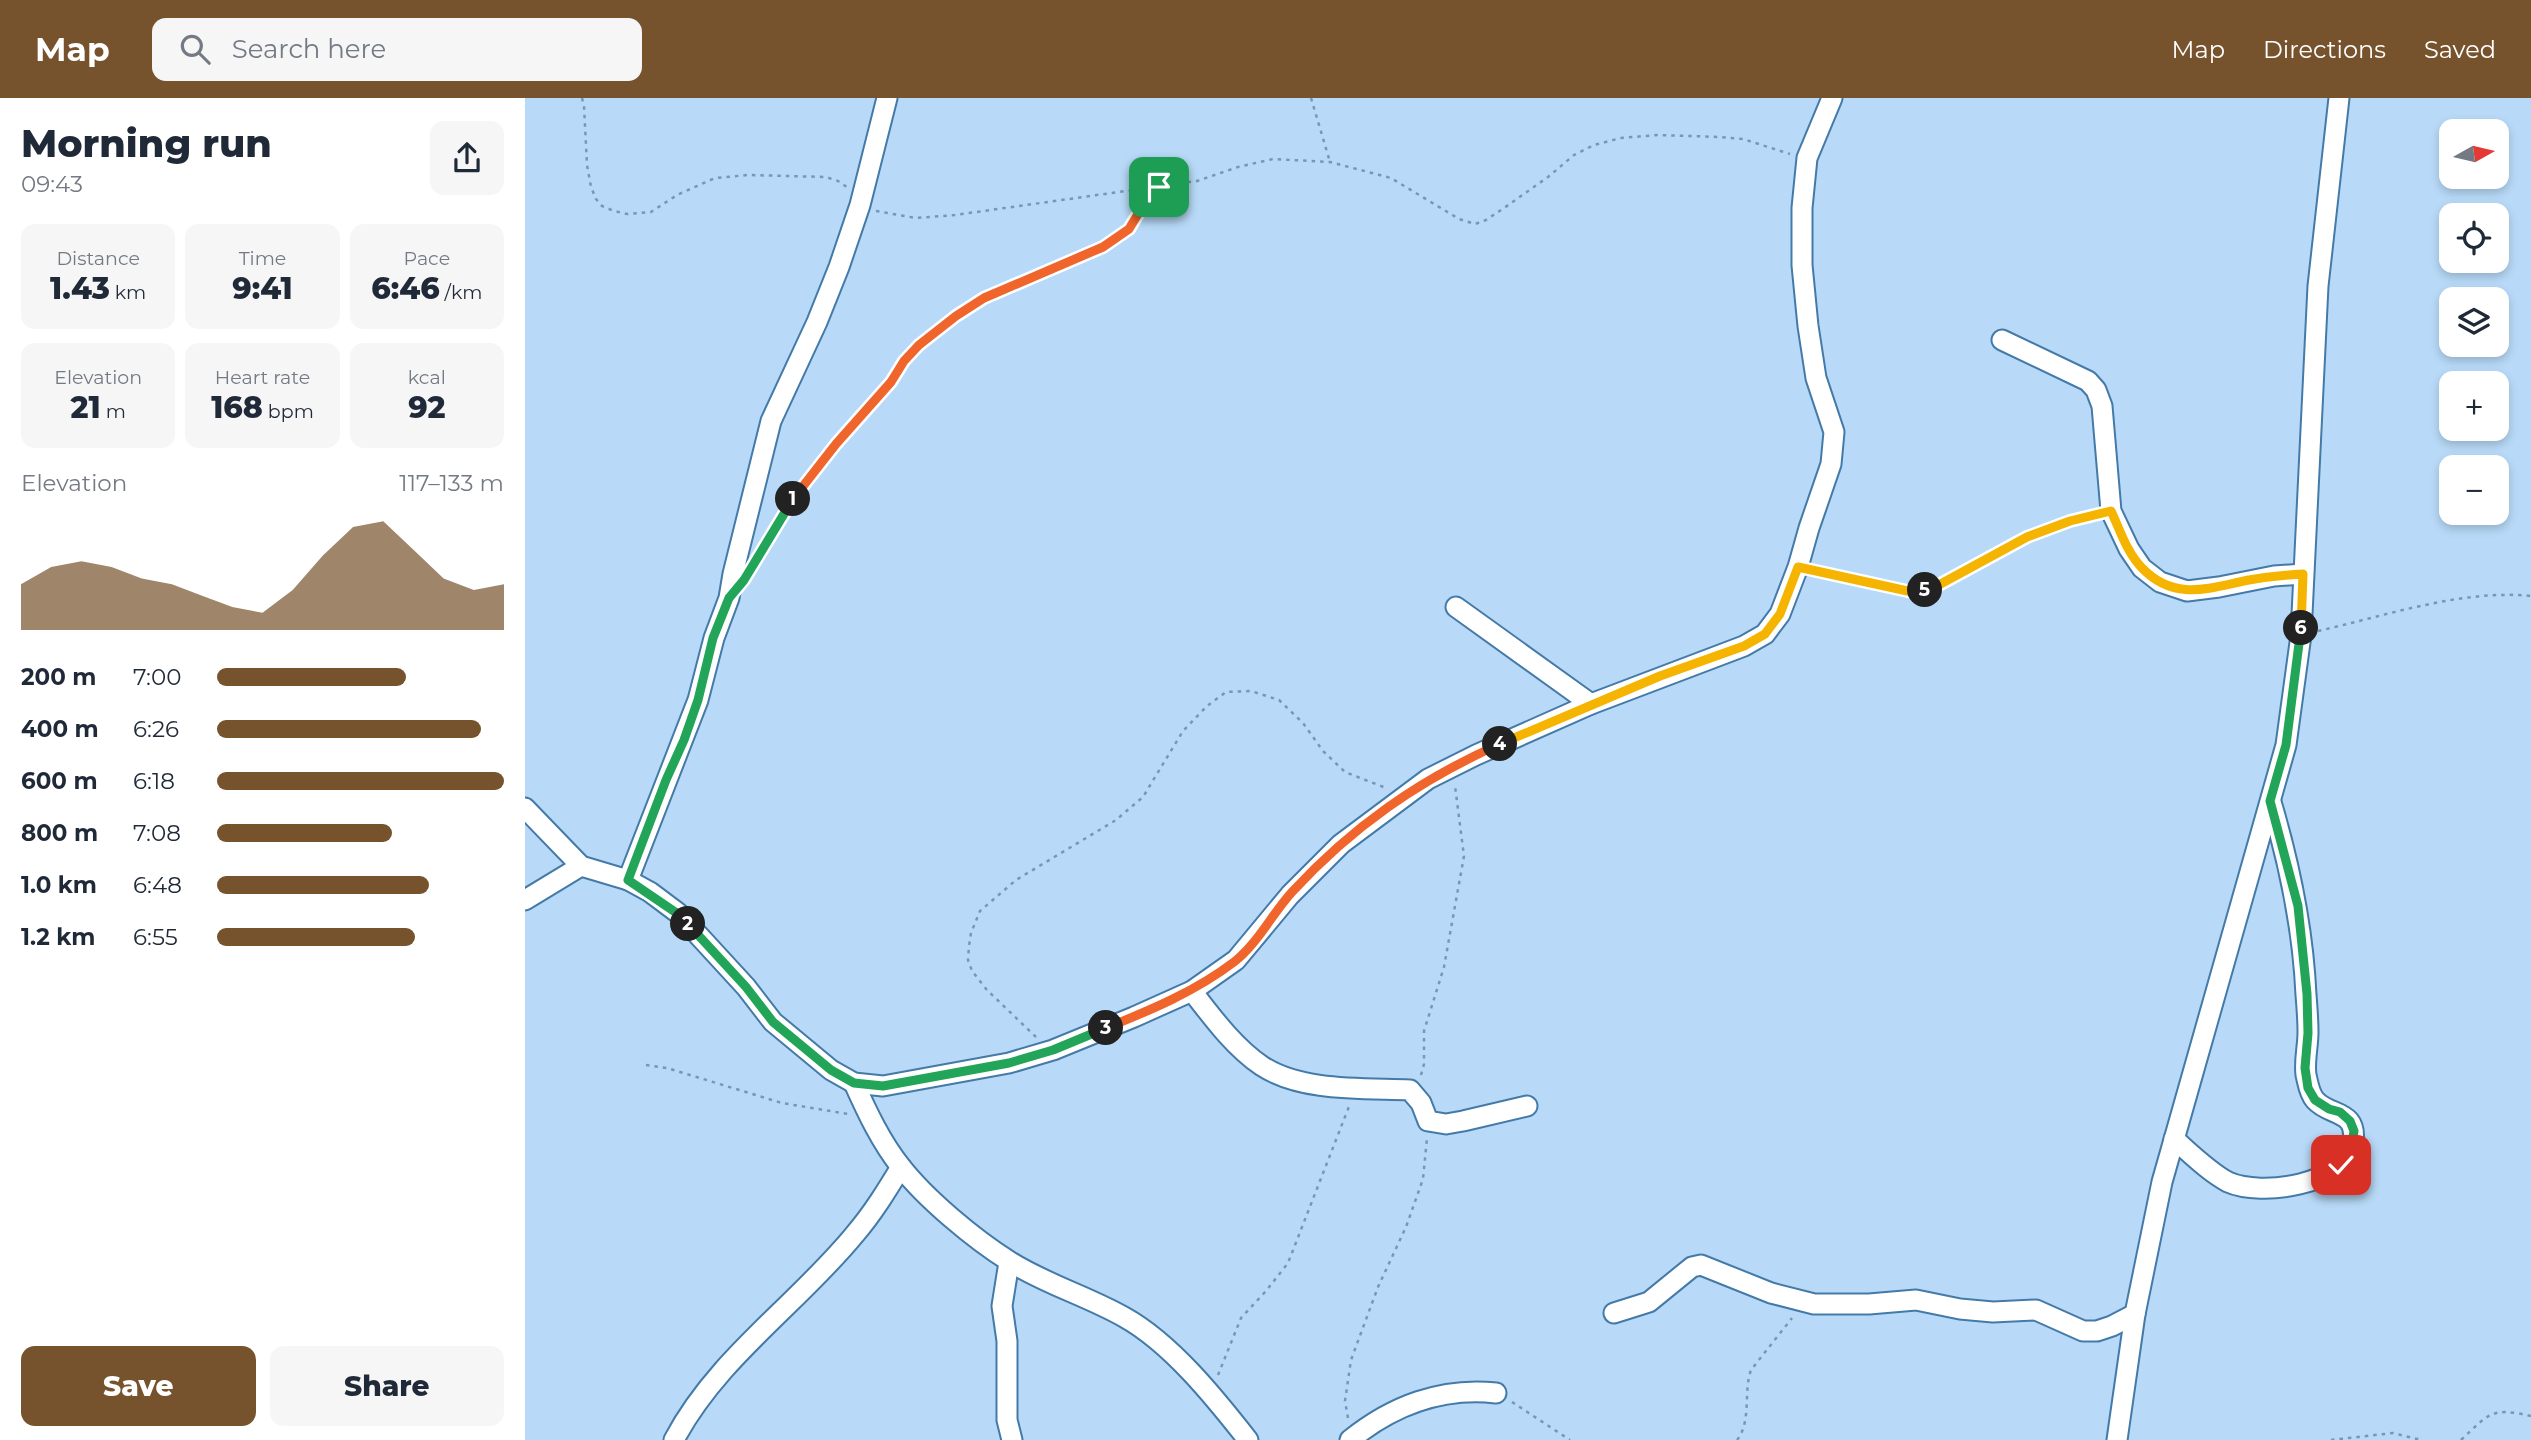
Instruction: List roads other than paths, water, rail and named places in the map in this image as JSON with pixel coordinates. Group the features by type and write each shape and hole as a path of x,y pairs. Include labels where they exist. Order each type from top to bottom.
{"street":[{"path":"628,880 698,700 713,638 729,598 771,421 817,322 860,205 887,98"},
{"path":"525,808 581,866 628,880 678,914 746,987 773,1022 831,1070 854,1083 883,1086 1009,1063 1053,1050 1192,991 1236,960 1290,895 1341,844 1428,779 1591,704 1660,676 1710,660 1765,634 1780,614 1798,567 1831,464 1834,446 1833,432 1816,378 1802,265 1802,208 1807,158 1832,98"},
{"path":"2117,1440 2135,1314 2162,1182 2286,745 2301,635 2318,286 2339,98"},
{"path":"2002,340 2088,381 2096,390 2102,406 2111,511 2129,549 2142,568 2160,582 2187,591 2274,576 2303,574"},
{"path":"1456,607 1591,704"},
{"path":"2174,1139 2228,1182 2268,1189 2287,1187 2320,1177 2341,1165 2351,1149 2354,1131 2350,1121 2340,1112 2315,1100 2308,1088 2305,1068 2307,994 2298,906 2270,801"},
{"path":"525,900 581,866"},
{"path":"1192,991 1215,1021 1262,1066 1304,1081 1331,1088 1410,1090 1421,1103 1428,1121 1446,1124 1527,1106"},
{"path":"854,1083 869,1117 901,1167 950,1216 1009,1262 1125,1317 1174,1353 1248,1440"},
{"path":"674,1440 706,1392 757,1332 855,1235 901,1167"},
{"path":"1009,1262 1002,1306 1007,1341 1007,1420 1012,1440"},
{"path":"1614,1312 1649,1302 1692,1267 1701,1265 1771,1293 1805,1302 1849,1304 1916,1300 1960,1309 1993,1312 2036,1310 2083,1331 2097,1331 2135,1314"},
{"path":"1351,1439 1404,1406 1433,1397 1464,1392 1496,1393"}]}
